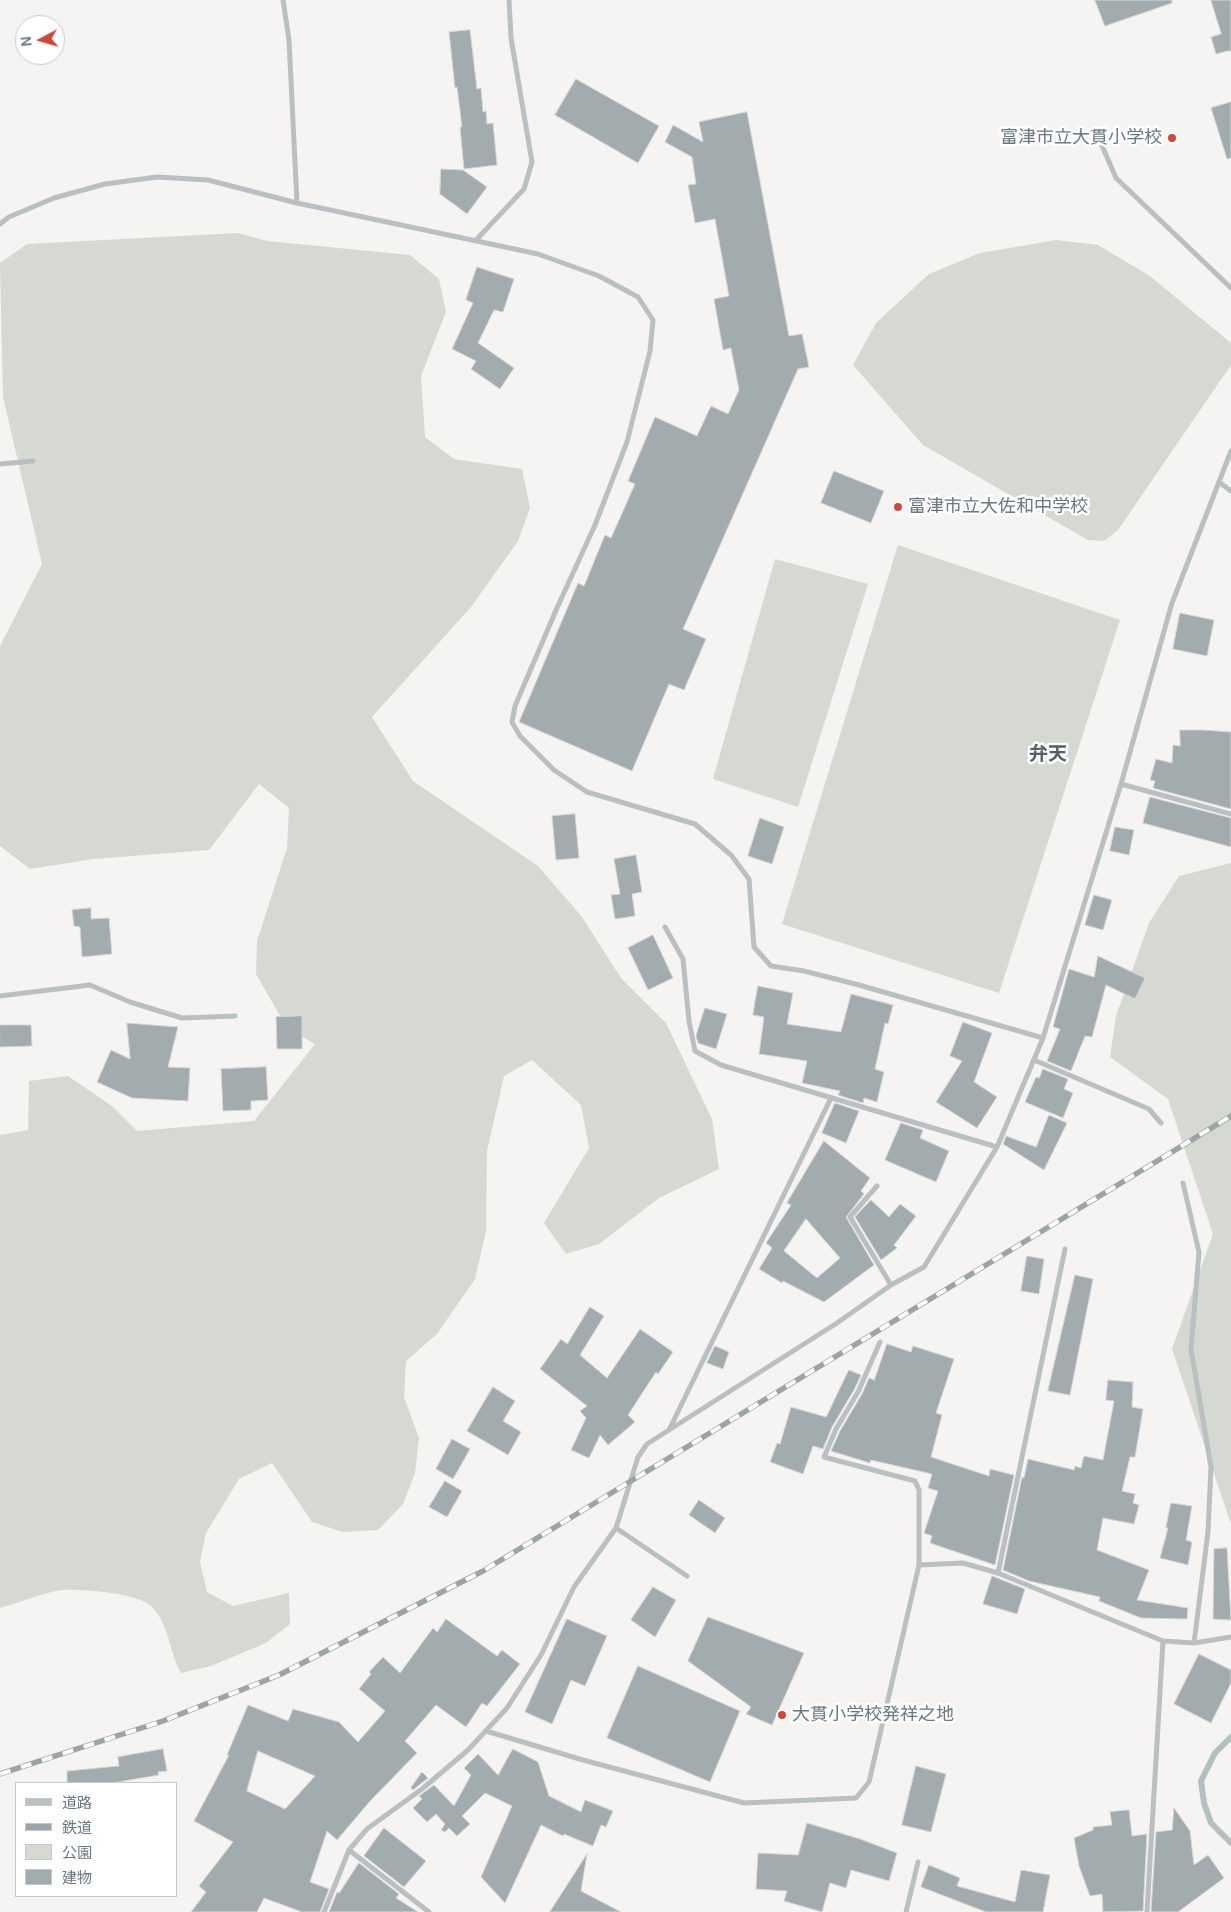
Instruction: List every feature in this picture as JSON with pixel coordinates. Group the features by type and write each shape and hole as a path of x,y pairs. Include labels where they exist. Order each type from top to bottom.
{"street":[{"path":"283,0 289,40 297,203"},
{"path":"476,240 524,189 532,162 511,38 509,0"},
{"path":"1097,134 1116,178 1231,288"},
{"path":"0,224 8,217 54,198 105,184 157,178 208,180 297,203 538,254 599,276 638,297 653,320 650,351 627,442 595,525 557,608 516,706 512,722 520,736 554,770 587,792 695,824 731,855 749,879 754,947 771,966 804,971 859,985 1043,1038"},
{"path":"324,1912 349,1850 367,1829 422,1789 468,1750 508,1708 541,1655 574,1587 616,1528 638,1457 647,1444 837,1323 891,1285 924,1267 997,1147 1043,1038 1121,784 1172,604 1231,451"},
{"path":"0,464 33,461"},
{"path":"1219,482 1231,491"},
{"path":"1121,784 1231,814"},
{"path":"665,927 683,959 689,1021 695,1051 721,1066 997,1147"},
{"path":"0,996 90,985 130,1002 182,1018 235,1016"},
{"path":"1034,1060 1149,1108 1161,1123"},
{"path":"669,1430 831,1098"},
{"path":"1183,1183 1199,1252 1191,1349 1211,1466 1208,1532 1194,1643"},
{"path":"877,1186 850,1217 891,1285"},
{"path":"998,1572 1065,1249"},
{"path":"486,1731 584,1760 744,1803 856,1798 869,1782 919,1565 919,1490 915,1481 824,1457 836,1429 858,1392 880,1342"},
{"path":"616,1528 687,1576"},
{"path":"919,1565 963,1563 998,1572 1163,1641 1194,1643 1231,1637"},
{"path":"1147,1912 1163,1641"},
{"path":"349,1850 429,1912"},
{"path":"906,1912 918,1862"}],"green space":[{"path":"238,233 267,241 410,255 439,279 446,312 421,376 425,437 454,459 522,469 530,508 518,541 471,607 372,717 413,781 538,866 582,917 621,978 666,1023 712,1119 719,1169 659,1198 599,1244 566,1254 544,1223 589,1148 581,1105 532,1060 504,1076 487,1151 486,1231 475,1279 437,1334 406,1361 404,1397 419,1438 415,1473 403,1504 378,1530 343,1532 312,1522 272,1463 239,1479 206,1533 200,1562 207,1592 233,1606 289,1593 290,1624 266,1643 211,1666 181,1673 158,1614 145,1602 135,1598 96,1591 63,1590 0,1608 0,1135 28,1130 29,1081 68,1076 112,1106 137,1131 254,1121 315,1044 287,1028 256,974 257,941 287,848 289,808 259,784 209,850 94,859 30,869 0,846 0,646 42,564 3,397 0,263 27,244"},
{"path":"1056,240 1098,245 1150,276 1231,343 1231,365 1118,530 1104,541 1088,540 923,445 853,365 876,323 929,274 980,253"},
{"path":"898,545 1120,620 999,993 782,924"},
{"path":"775,559 868,584 798,807 713,779"},
{"path":"1231,863 1231,1524 1172,1349 1213,1234 1168,1099 1110,1057 1116,1016 1149,923 1179,876"}],"building":[{"path":"1095,0 1172,0 1172,3 1105,26"},
{"path":"1211,0 1231,0 1231,51 1216,54 1211,37 1221,34"},
{"path":"470,30 477,89 481,88 483,112 486,111 487,124 493,123 497,165 464,169 460,127 462,127 457,87 455,88 449,32"},
{"path":"576,79 659,126 638,163 555,115"},
{"path":"1231,102 1231,158 1227,159 1211,108"},
{"path":"747,112 789,336 802,334 809,367 798,369 683,629 706,639 684,690 669,684 632,771 519,722 578,583 584,586 605,535 611,538 635,484 628,481 655,417 697,436 711,406 728,414 739,390 731,348 723,350 714,299 729,296 715,219 695,223 688,185 696,184 692,157 665,142 673,125 703,142 699,122"},
{"path":"441,169 463,170 487,187 467,214 440,194"},
{"path":"477,267 514,279 503,312 494,310 478,343 514,368 500,389 471,369 476,361 452,349 473,303 466,300"},
{"path":"834,471 884,491 871,523 821,503"},
{"path":"1180,613 1214,620 1207,656 1173,649"},
{"path":"1180,730 1231,732 1231,809 1153,788 1155,781 1150,780 1156,759 1172,763 1173,745 1180,746"},
{"path":"1150,797 1231,818 1231,847 1143,823"},
{"path":"575,814 579,858 556,860 552,816"},
{"path":"760,818 784,827 772,864 748,856"},
{"path":"1115,827 1134,830 1129,855 1110,851"},
{"path":"636,855 642,892 632,894 635,916 615,919 611,895 620,894 614,859"},
{"path":"1094,895 1112,900 1103,930 1085,925"},
{"path":"91,908 91,919 109,918 112,954 82,957 80,927 74,926 72,910"},
{"path":"653,935 673,978 648,990 628,948"},
{"path":"1098,956 1145,978 1135,999 1106,985 1092,1037 1085,1036 1071,1071 1047,1061 1060,1029 1053,1027 1069,969 1094,977"},
{"path":"758,986 793,993 787,1024 841,1032 851,994 893,1005 888,1024 885,1023 875,1069 884,1072 877,1102 864,1098 863,1103 838,1095 840,1091 802,1083 807,1061 759,1054 764,1017 753,1015"},
{"path":"705,1008 727,1014 716,1049 698,1043 696,1036"},
{"path":"302,1016 302,1049 277,1049 276,1017"},
{"path":"963,1022 992,1033 974,1082 997,1097 977,1128 936,1102 962,1061 950,1056"},
{"path":"127,1023 178,1027 168,1067 190,1068 188,1101 132,1098 97,1082 111,1050 130,1059"},
{"path":"0,1025 31,1025 32,1046 0,1047"},
{"path":"266,1067 268,1100 251,1101 251,1110 223,1111 221,1069"},
{"path":"1043,1069 1068,1079 1064,1089 1073,1093 1063,1118 1025,1102 1036,1077 1039,1078"},
{"path":"835,1103 859,1111 846,1143 822,1133"},
{"path":"1049,1115 1067,1123 1044,1170 1003,1144 1006,1136 1036,1147"},
{"path":"901,1123 923,1130 920,1138 949,1151 936,1182 885,1160"},
{"path":"824,1141 870,1178 861,1191 864,1194 846,1217 874,1265 824,1302 783,1281 782,1283 759,1269 772,1248 766,1243 791,1205 787,1203","holes":["806,1219 840,1258 817,1278 784,1251"]},
{"path":"871,1200 889,1217 900,1204 916,1216 894,1245 897,1248 881,1260 855,1217"},
{"path":"1027,1256 1044,1259 1039,1294 1021,1291"},
{"path":"1075,1275 1093,1279 1070,1395 1048,1391"},
{"path":"590,1307 604,1316 580,1355 607,1378 640,1329 673,1352 658,1374 656,1372 628,1415 635,1422 608,1445 600,1435 589,1458 571,1450 586,1418 580,1411 587,1406 540,1369 561,1339 567,1344"},
{"path":"887,1344 911,1352 913,1346 954,1359 936,1413 942,1415 931,1457 989,1476 990,1469 1014,1475 995,1565 930,1543 932,1536 924,1533 938,1491 928,1488 932,1474 871,1460 870,1463 831,1451 869,1378 874,1380"},
{"path":"715,1346 729,1352 723,1369 707,1363"},
{"path":"849,1370 861,1375 832,1427 823,1449 813,1446 803,1474 770,1462 777,1443 780,1444 791,1407 826,1417"},
{"path":"1108,1380 1133,1382 1132,1407 1143,1409 1135,1457 1130,1457 1122,1491 1135,1494 1133,1503 1139,1505 1134,1524 1103,1518 1097,1550 1149,1570 1137,1600 1188,1608 1187,1619 1141,1618 1099,1601 1100,1597 1029,1581 1003,1570 1022,1477 1024,1478 1028,1459 1074,1470 1075,1466 1081,1468 1084,1456 1103,1460 1114,1401 1106,1400"},
{"path":"493,1387 515,1401 503,1421 521,1432 508,1455 467,1431"},
{"path":"452,1439 470,1449 453,1479 436,1469"},
{"path":"445,1481 462,1491 447,1517 429,1507"},
{"path":"699,1500 725,1518 715,1533 689,1515"},
{"path":"1171,1503 1192,1506 1186,1540 1192,1542 1188,1565 1160,1558 1168,1528 1166,1528"},
{"path":"1227,1548 1231,1620 1213,1619 1214,1549"},
{"path":"992,1576 1025,1589 1017,1614 983,1604"},
{"path":"653,1587 676,1600 655,1637 631,1620"},
{"path":"708,1617 804,1653 772,1725 746,1714 751,1707 688,1661"},
{"path":"446,1619 497,1656 502,1650 520,1664 487,1706 482,1703 466,1727 436,1705 405,1741 417,1753 371,1800 337,1840 327,1831 310,1882 329,1889 320,1912 302,1912 264,1898 257,1912 191,1912 206,1892 199,1886 233,1842 194,1821 229,1755 227,1755 248,1705 288,1721 293,1709 339,1722 358,1742 385,1711 359,1689 371,1674 369,1672 383,1657 400,1673 433,1628 437,1632","holes":["258,1751 315,1776 285,1809 247,1791"]},
{"path":"567,1619 607,1636 585,1686 571,1680 552,1724 525,1712"},
{"path":"1199,1654 1231,1670 1231,1683 1211,1723 1174,1704"},
{"path":"638,1666 740,1711 710,1782 607,1738"},
{"path":"163,1749 167,1771 158,1772 159,1775 118,1782 67,1782 67,1771 119,1766 118,1757"},
{"path":"513,1749 538,1762 549,1796 581,1812 585,1800 613,1811 606,1827 601,1825 593,1846 564,1834 563,1836 541,1825 505,1903 481,1877 512,1806 485,1793 462,1816 470,1824 457,1836 449,1828 445,1832 441,1830 445,1824 436,1814 427,1822 413,1808 422,1799 419,1796 434,1785 454,1806 471,1775 464,1768 478,1754 498,1775"},
{"path":"916,1766 946,1774 931,1832 902,1825"},
{"path":"422,1772 428,1778 413,1790 411,1788"},
{"path":"1174,1808 1190,1831 1194,1865 1208,1855 1224,1878 1178,1912 1153,1912 1151,1911 1156,1832 1172,1830"},
{"path":"1129,1810 1132,1836 1147,1834 1143,1911 1103,1912 1102,1894 1090,1896 1079,1866 1074,1838 1093,1830 1093,1827 1112,1825 1110,1812"},
{"path":"807,1823 860,1839 897,1853 889,1881 851,1870 846,1888 830,1883 822,1912 784,1901 787,1891 756,1889 758,1853 798,1855"},
{"path":"384,1828 426,1861 404,1887 364,1856"},
{"path":"587,1854 581,1891 621,1912 550,1912"},
{"path":"359,1863 399,1894 396,1898 418,1912 329,1912 337,1892 339,1893"},
{"path":"929,1865 960,1878 957,1886 1015,1902 1021,1870 1050,1875 1043,1912 986,1912 921,1887"}],"waterway":[{"path":"1231,1737 1215,1753 1201,1781 1204,1803 1211,1823 1231,1843"}],"railway":[{"path":"0,1774 163,1721 279,1675 483,1571 1231,1116"}],"place":[{"name":"富津市立大貫小学校","path":"1172,138"},
{"name":"富津市立大佐和中学校","path":"898,507"},
{"name":"大貫小学校発祥之地","path":"782,1715"}],"district":[{"name":"弁天","path":"1048,755"}]}
